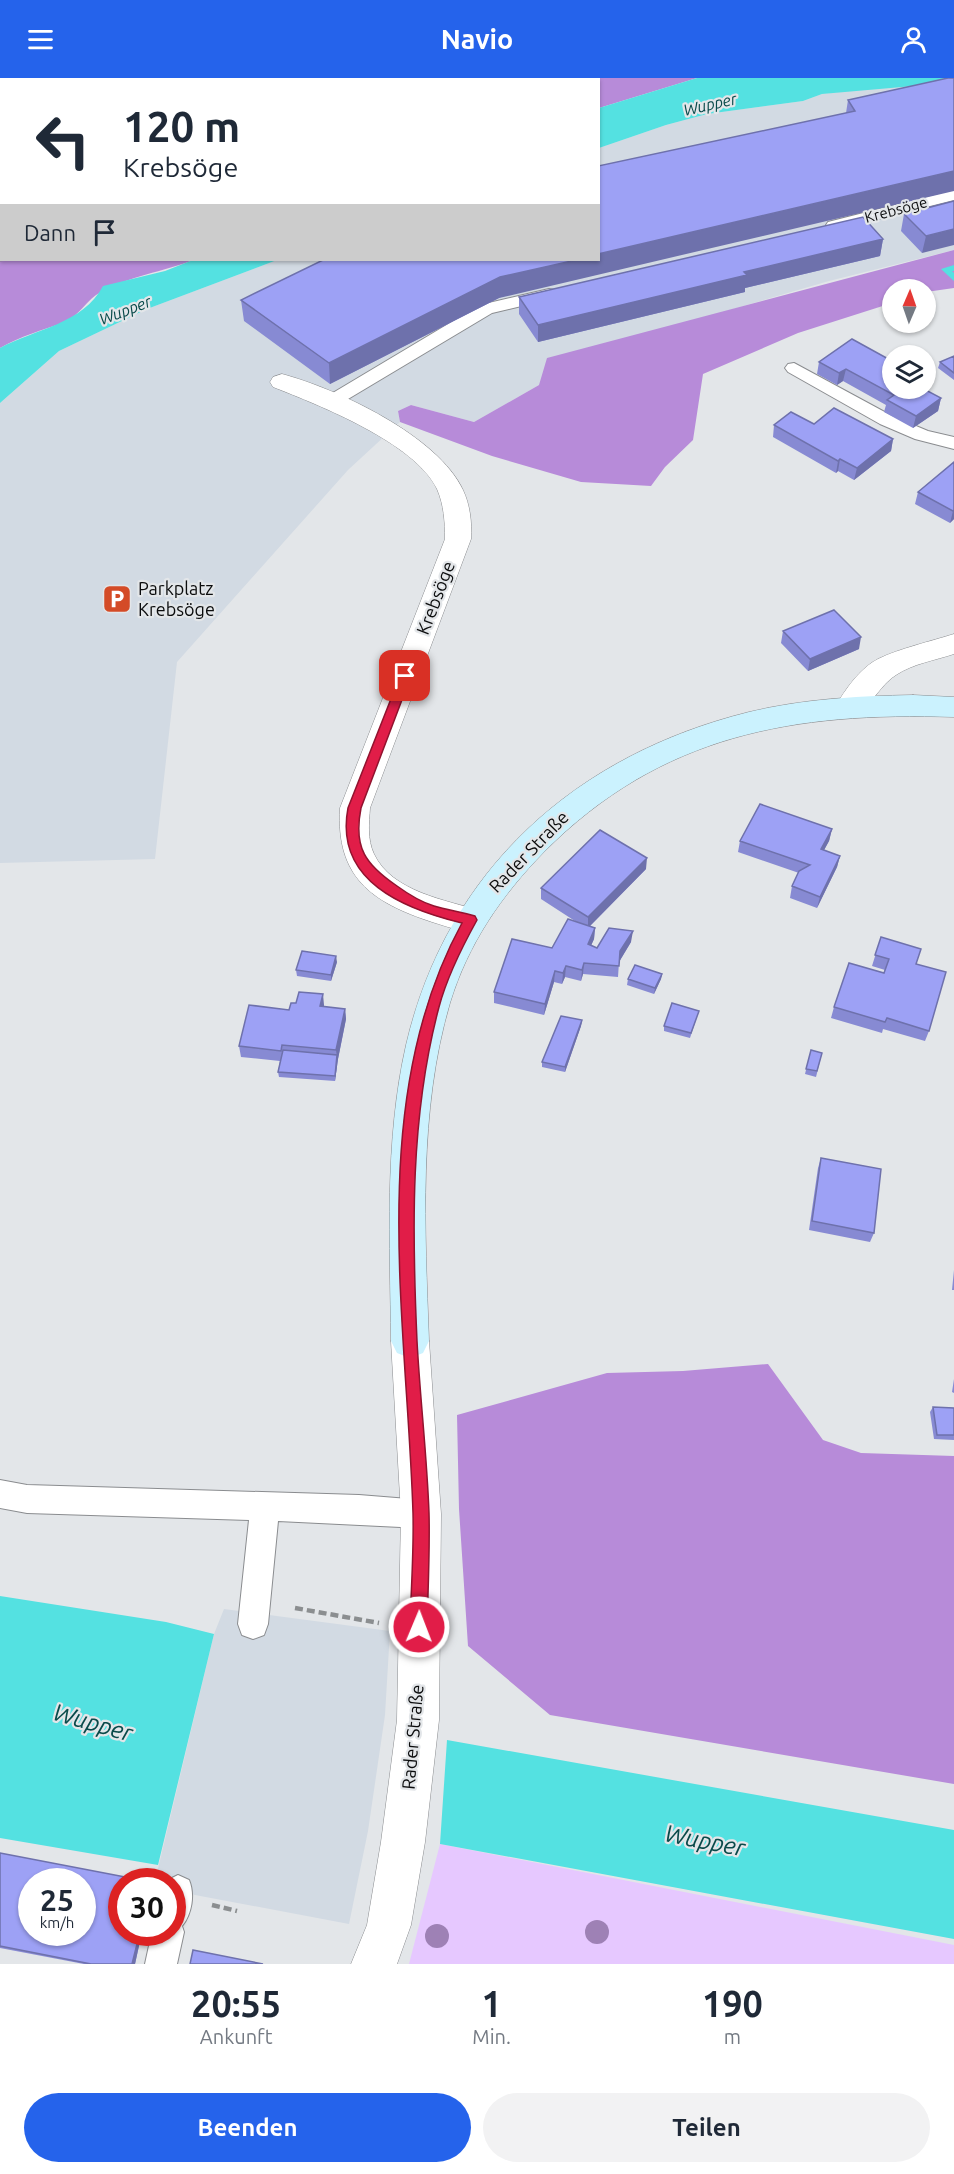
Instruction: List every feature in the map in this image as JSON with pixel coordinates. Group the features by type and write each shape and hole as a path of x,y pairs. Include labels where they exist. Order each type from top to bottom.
{"street":[{"name":"Krebsöge","path":"282,382 332,400 378,426 416,452 441,475 456,506 458,539 355,808 352,822 356,849 362,864 370,874 404,898 430,910 470,920"},
{"path":"849,707 870,680 888,666 911,656 954,644"},
{"name":"Rader Straße","path":"374,1964 389,1925 403,1842 418,1720 421,1514 410,1341 409,1141 417,1077 433,1005 454,949 470,920 507,870 561,817 590,794 635,765 692,741 749,723 809,711 907,705 954,707"}],"lane":[{"name":"Krebsöge","path":"820,229 954,195"},
{"path":"332,400 486,309 566,290"},
{"path":"794,368 886,420 922,435 954,443"},
{"path":"0,1494 27,1499 265,1506 421,1514"},
{"path":"253,1624 265,1506"},
{"path":"160,1964 164,1946"}],"path":[{"path":"296,1608 386,1625"},
{"path":"213,1905 237,1911"}],"shaded area":[{"path":"600,78 697,78 600,108"},
{"path":"954,81 954,250 829,281 689,322 539,385 474,422 411,405 398,411 400,422 348,470 177,662 155,859 0,863 0,403 59,351 147,309 274,261 600,261 600,148 666,125 707,114 803,101 822,94"},
{"path":"954,250 954,288 936,291 936,279 882,279 882,306 798,333 703,374 693,440 665,467 651,486 581,482 492,456 400,422 398,411 411,405 474,422 539,385 547,358"},
{"path":"0,261 190,261 112,287 96,295 75,316 65,322 0,348"},
{"path":"768,1364 823,1440 861,1453 954,1456 954,1784 550,1715 468,1646 459,1509 457,1415 607,1373 683,1371"},
{"path":"224,1609 390,1631 385,1715 368,1831 349,1924 186,1893 186,1868 158,1868 214,1634"},
{"path":"440,1844 954,1945 954,1964 409,1964"}],"water":[{"name":"Wupper","path":"697,78 954,78 925,85 822,94 803,101 707,114 666,125 600,148 600,108"},
{"name":"Wupper","path":"190,261 274,261 147,309 59,351 0,403 0,348 71,317 94,299 103,286 165,271"},
{"name":"Wupper","path":"0,1596 166,1622 214,1634 158,1865 0,1838"},
{"name":"Wupper","path":"447,1740 954,1830 954,1939 440,1844"}],"building":[{"path":"954,78 954,171 600,254 600,166 855,111 848,100"},
{"path":"954,201 954,229 926,236 904,214"},
{"path":"863,217 883,239 744,272 747,275 538,325 519,297"},
{"path":"321,261 572,261 500,277 329,363 241,300"},
{"path":"852,339 882,356 882,388 846,369 839,373 819,362"},
{"path":"954,356 954,373 940,362"},
{"path":"936,395 941,398 916,416 887,400 936,399"},
{"path":"834,408 893,439 857,468 840,459 838,461 774,425 791,412 814,424"},
{"path":"954,462 954,510 953,511 918,492"},
{"path":"834,610 861,637 810,659 783,631"},
{"path":"760,804 832,829 821,849 840,856 820,897 792,886 799,871 810,865 740,841"},
{"path":"600,830 647,858 588,917 541,888"},
{"path":"568,919 595,928 588,944 597,948 609,928 633,931 620,951 619,966 584,963 582,970 566,966 563,973 555,971 545,1004 494,992 512,939 552,948"},
{"path":"881,937 921,949 916,964 946,972 929,1031 887,1018 885,1022 834,1007 849,963 884,973 889,959 875,955"},
{"path":"302,951 336,956 331,975 296,970"},
{"path":"635,965 662,974 655,988 628,979"},
{"path":"299,992 323,994 320,1006 345,1009 336,1050 282,1045 281,1051 239,1046 249,1005 289,1010 291,1003 296,1003"},
{"path":"672,1003 699,1011 691,1033 664,1026"},
{"path":"561,1016 582,1020 565,1067 542,1062"},
{"path":"283,1050 337,1055 335,1076 278,1072"},
{"path":"811,1050 822,1053 817,1071 806,1069"},
{"path":"821,1158 881,1169 874,1233 812,1221"},
{"path":"933,1407 954,1408 954,1435 937,1435"},
{"path":"0,1853 78,1868 18,1868 18,1946 96,1946 96,1871 108,1874 108,1946 136,1946 132,1964 91,1964 0,1946"},
{"path":"193,1950 263,1964 190,1964"}],"waterway":[{"path":"954,268 945,269 954,278"}],"place":[{"name":"Parkplatz Krebsöge","path":"117,599"}],"route":[{"path":"405,676 355,808 352,822 356,849 362,864 370,874 404,898 430,910 470,920 454,949 433,1005 417,1077 409,1141 407,1205 410,1341 421,1514 419,1627"}]}
